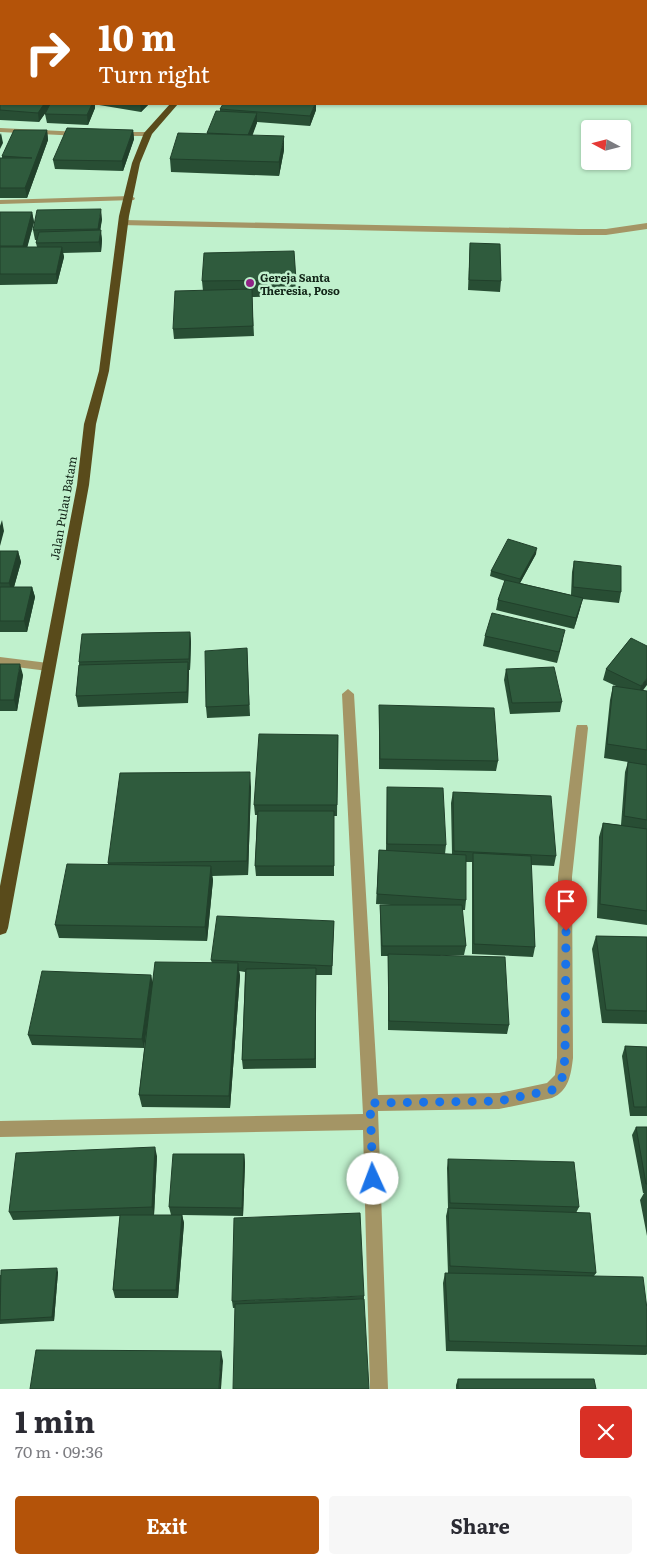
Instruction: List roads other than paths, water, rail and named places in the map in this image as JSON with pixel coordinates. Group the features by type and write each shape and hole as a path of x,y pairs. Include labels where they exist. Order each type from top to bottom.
{"highway":[{"name":"Jalan Pulau Batam","path":"0,928 83,485 90,424 104,372 124,216 131,198 136,161 148,134 173,105"}],"street":[{"path":"0,130 87,134"},
{"path":"104,134 148,134"},
{"path":"0,202 131,198"},
{"path":"123,223 578,232 606,232 647,226"},
{"path":"0,661 48,667"},
{"path":"348,694 371,1122 379,1389"},
{"path":"370,1103 499,1101 552,1090 562,1078 567,1020 566,877 582,728"},
{"path":"0,1129 371,1122"}],"place":[{"name":"Gereja Santa Theresia, Poso","path":"250,283"}]}
